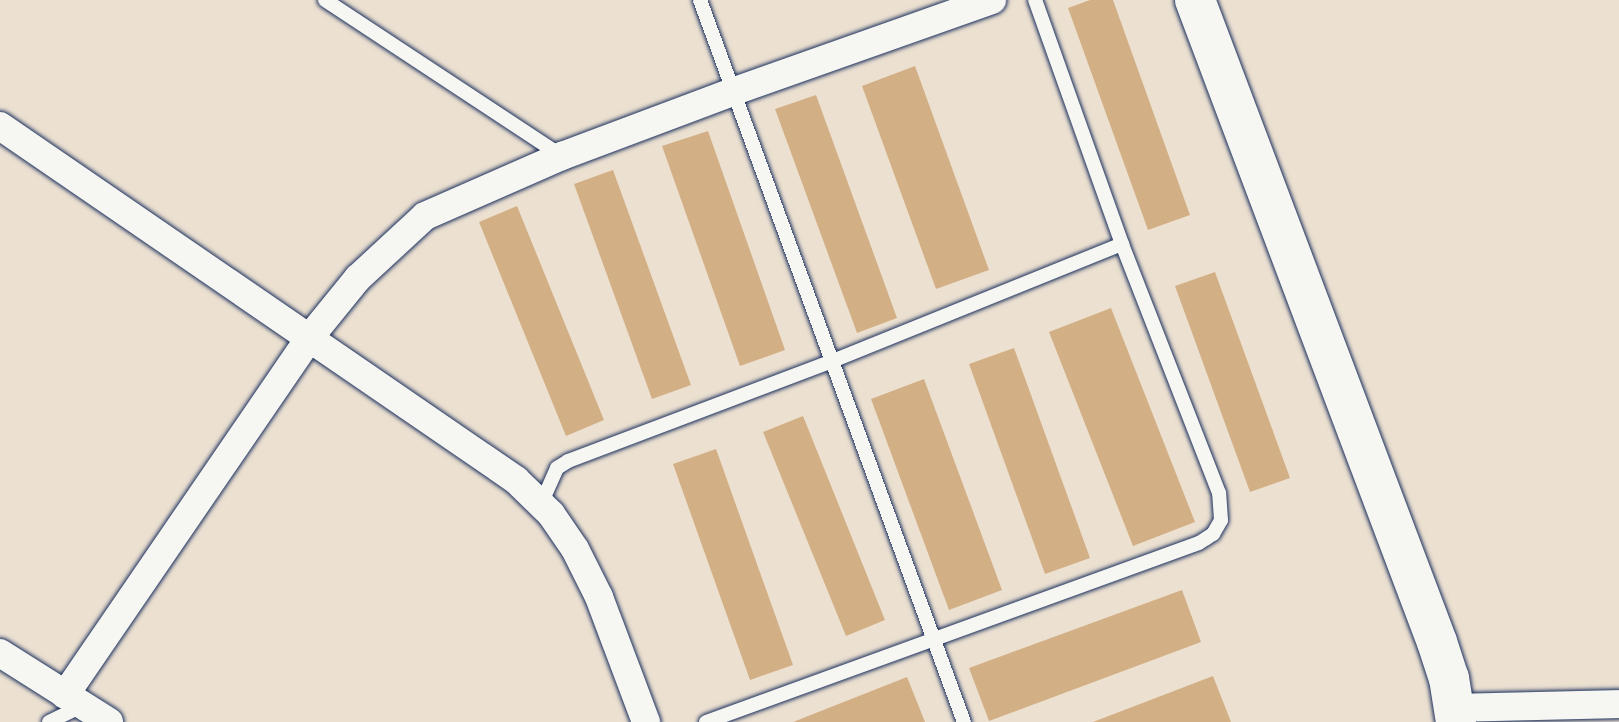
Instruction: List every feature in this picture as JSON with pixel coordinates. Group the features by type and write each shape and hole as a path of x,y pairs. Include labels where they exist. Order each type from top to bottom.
{"main road":[{"path":"1195,0 1437,642 1456,715"}],"street":[{"path":"74,700 310,337 358,278 425,216 562,156 992,0"},
{"path":"0,126 516,480 541,504 575,549 599,597 646,722"},
{"path":"0,653 109,722"},
{"path":"1456,715 1619,704"}],"lane":[{"path":"325,0 562,156"},
{"path":"700,0 964,722"},
{"path":"706,722 1199,543 1213,534 1221,520 1219,493 1122,244 1035,0"},
{"path":"541,504 557,468 568,461 830,362 1122,244"},
{"path":"49,722 74,700"}],"building":[{"path":"1090,0 1113,0 1190,215 1148,230 1068,8"},
{"path":"915,66 989,270 936,289 862,86"},
{"path":"816,95 897,318 857,333 775,109"},
{"path":"708,131 785,350 740,366 662,146"},
{"path":"613,170 691,385 652,399 574,184"},
{"path":"517,206 604,420 566,436 479,222"},
{"path":"1215,272 1290,478 1250,492 1175,286"},
{"path":"1111,308 1195,522 1133,546 1049,332"},
{"path":"1014,348 1090,558 1045,574 969,364"},
{"path":"924,379 1002,590 949,610 871,399"},
{"path":"803,416 885,620 846,636 763,432"},
{"path":"716,449 793,665 750,680 673,464"},
{"path":"1182,590 1201,642 989,721 969,668"},
{"path":"1213,676 1231,722 1093,722"},
{"path":"907,677 925,722 793,722"}]}
